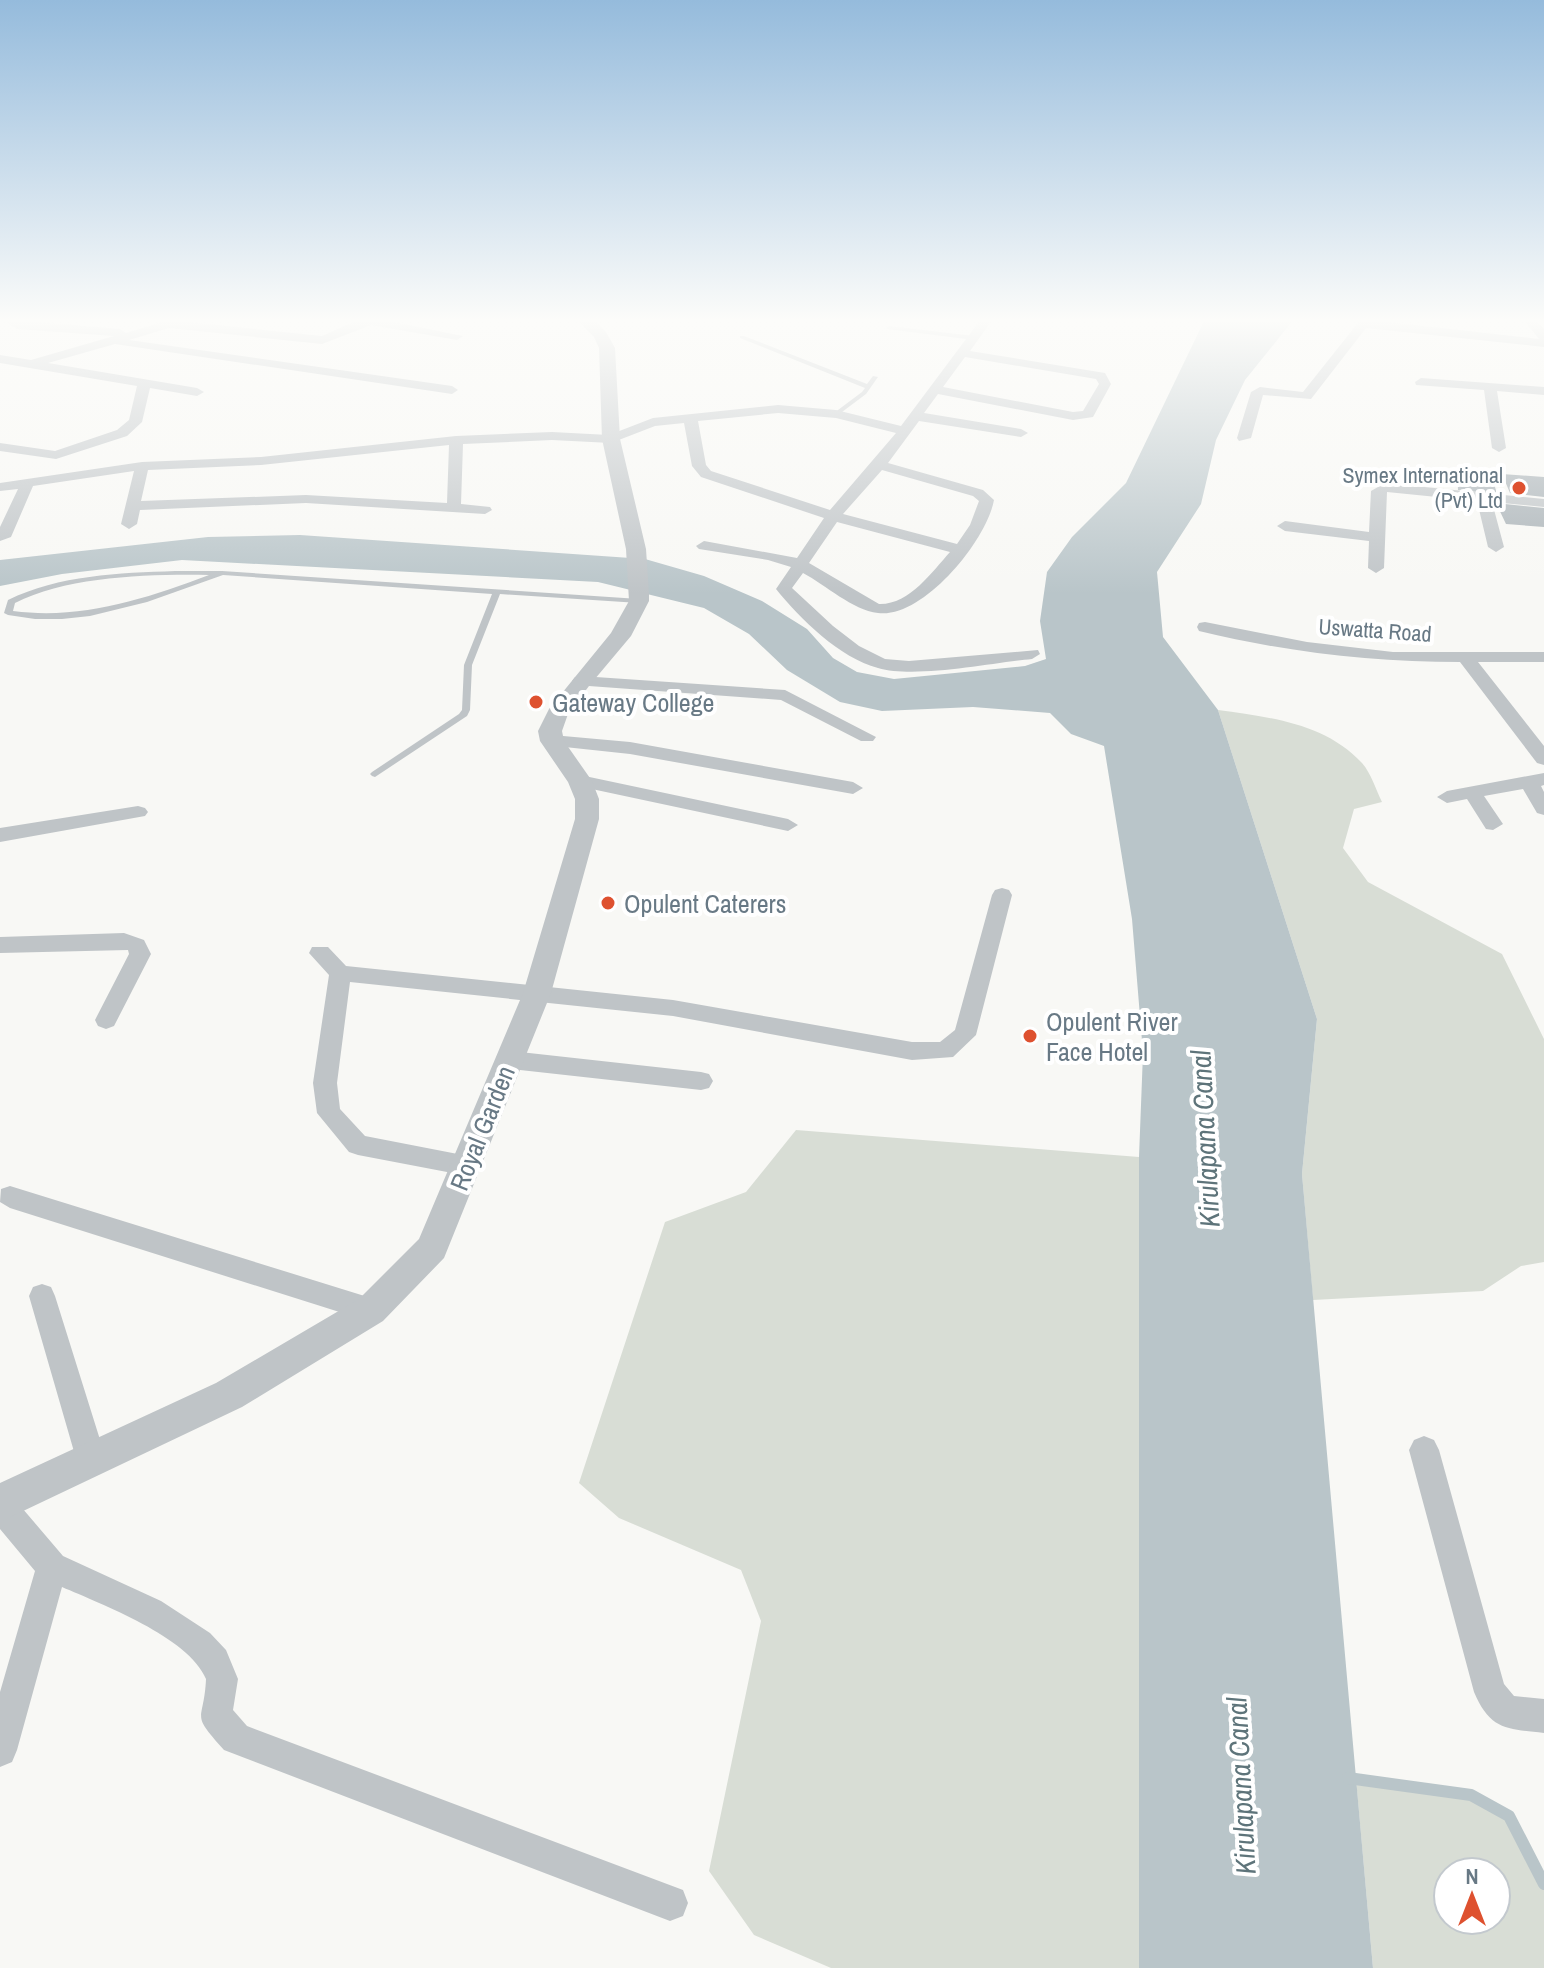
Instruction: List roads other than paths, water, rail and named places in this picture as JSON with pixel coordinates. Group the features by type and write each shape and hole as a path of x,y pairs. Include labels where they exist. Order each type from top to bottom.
{"street":[{"path":"0,447 56,455 122,433 135,422 138,411"},
{"path":"610,411 611,439 636,549 639,598 620,636 557,714 550,731 552,741 630,748 853,788"},
{"path":"0,487 142,466 261,461 456,440 552,436 611,439 653,422 764,411"},
{"path":"808,411 836,414 903,431"},
{"path":"919,411 879,465 833,516 784,589 788,596 853,650 881,664 939,664 1032,654"},
{"path":"1046,411 1073,416 1088,414 1090,411"},
{"path":"1244,438 1253,411"},
{"path":"1493,411 1499,448"},
{"path":"690,416 699,466 706,474 833,516 961,550"},
{"path":"915,416 1021,433"},
{"path":"454,507 456,440"},
{"path":"704,546 799,564 866,607 891,609 909,605 926,592 961,550 986,508 987,500 978,493 879,465"},
{"path":"129,524 142,466"},
{"path":"3,537 27,484"},
{"path":"1376,568 1378,491 1385,487 1544,503"},
{"path":"1483,496 1496,547"},
{"path":"133,506 306,499 485,510"},
{"path":"1285,526 1377,537"},
{"name":"Uswatta Road","path":"1205,627 1307,647 1393,657 1544,657"},
{"path":"1465,657 1544,759"},
{"path":"581,681 785,695 867,737"},
{"name":"Royal Garden","path":"0,1504 229,1395 371,1310 432,1248 537,993 587,819 587,799 580,781 552,741"},
{"path":"1447,797 1536,780 1544,809"},
{"path":"580,781 788,825"},
{"path":"1472,792 1493,824"},
{"path":"0,835 138,812"},
{"path":"320,953 340,973 673,1008 912,1051 945,1051 965,1035 1002,895"},
{"path":"0,945 124,941 136,945 140,954 106,1020"},
{"path":"340,973 325,1083 329,1113 358,1145 468,1166"},
{"path":"511,1060 701,1081"},
{"path":"10,1197 371,1310"},
{"path":"42,1296 92,1462"},
{"path":"1424,1450 1490,1692 1505,1712 1544,1716"},
{"path":"0,1504 52,1567 159,1615 207,1650 222,1678 215,1715 236,1738 670,1903"},
{"path":"3,1736 52,1567"}],"lane":[{"path":"836,414 840,411"},
{"path":"222,573 112,609 51,616 8,613 11,602 37,589 183,571 222,573 496,593 639,598"},
{"path":"375,774 463,716 466,710 468,665 496,593"}],"water":[{"name":"Kirulapana Canal","path":"1161,411 1230,411 1216,440 1201,504 1157,572 1163,637 1218,710 1317,1019 1302,1174 1373,1968 1139,1968 1139,1157 1143,1053 1132,919 1104,746 1071,734 1050,713 973,707 882,711 840,702 787,670 749,634 704,608 598,582 182,560 62,574 0,586 0,560 208,537 300,535 645,559 704,576 762,601 807,629 833,658 857,672 894,679 1025,666 1046,659 1040,621 1047,572 1072,537 1126,483"}],"waterway":[{"path":"1348,1778 1471,1795 1509,1816 1544,1884"}],"place":[{"name":"Symex International (Pvt) Ltd","path":"1519,488"},
{"name":"Gateway College","path":"536,702"},
{"name":"Opulent Caterers","path":"608,903"},
{"name":"Opulent River Face Hotel","path":"1030,1036"}]}
